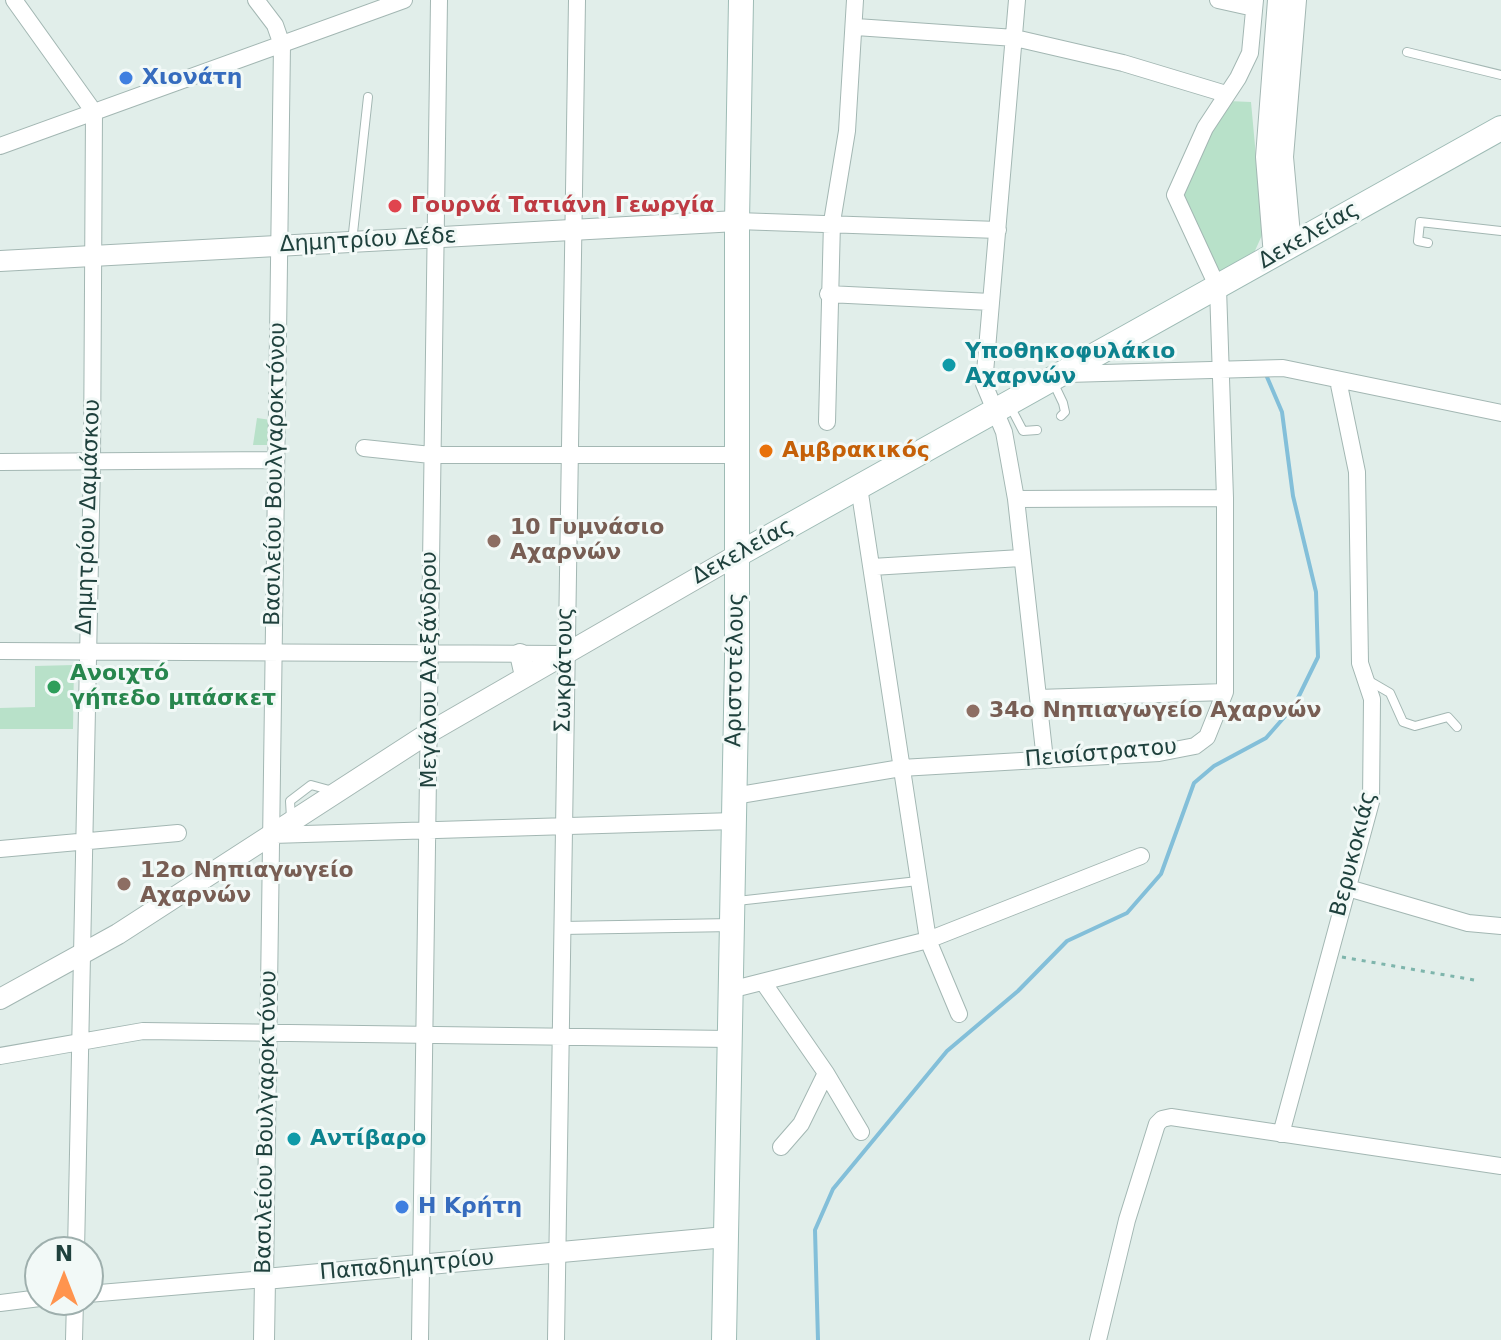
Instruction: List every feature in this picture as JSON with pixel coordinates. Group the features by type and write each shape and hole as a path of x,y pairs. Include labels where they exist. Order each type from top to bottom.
{"main road":[{"name":"Αριστοτέλους","path":"724,1340 734,821 741,0"},
{"name":"Δεκελείας","path":"737,555 1501,128"}],"street":[{"path":"14,0 94,112"},
{"name":"Βασιλείου Βουλγαροκτόνου","path":"256,0 275,25 282,45 264,1340"},
{"path":"0,146 404,0"},
{"name":"Μεγάλου Αλεξάνδρου","path":"420,1340 439,0"},
{"name":"Σωκράτους","path":"556,1340 571,228 577,0"},
{"path":"827,422 832,222 847,131 856,27 855,0"},
{"path":"1017,0 984,384 1002,408 1016,499 1045,760"},
{"path":"1218,0 1255,4 1250,53 1205,128 1175,195 1218,288"},
{"path":"1278,0 1266,157 1282,251"},
{"path":"1282,251 1283,157 1296,0"},
{"path":"856,27 1015,38 1123,63 1226,94"},
{"name":"Δημητρίου Δαμάσκου","path":"76,1236 85,650 92,461 94,112"},
{"path":"737,221 998,230"},
{"name":"Δημητρίου Δέδε","path":"0,261 737,221"},
{"name":"Πεισίστρατου","path":"734,796 901,768 1159,753 1195,746 1207,737 1225,692 1225,498 1218,288"},
{"path":"828,294 991,302"},
{"path":"1057,377 1283,368 1501,413"},
{"name":"Βερυκοκιάς","path":"1281,1134 1327,954 1371,802 1372,699 1360,663 1357,472 1338,380"},
{"path":"364,448 431,455 738,455"},
{"path":"0,462 276,460"},
{"path":"859,487 928,940 959,1014"},
{"path":"1016,499 1225,498"},
{"name":"Δεκελείας","path":"0,999 82,955 272,835 291,811 334,791 525,676 737,555"},
{"path":"872,567 1021,558"},
{"path":"0,651 566,654"},
{"path":"520,654 525,676"},
{"path":"1038,698 1225,692"},
{"path":"272,835 734,821"},
{"path":"0,849 83,844 178,833"},
{"path":"730,990 928,940 1141,856"},
{"path":"1348,888 1468,923 1501,926"},
{"path":"562,928 732,913"},
{"path":"763,982 826,1073 861,1132"},
{"path":"0,1056 143,1031 268,1030 729,1039"},
{"path":"781,1147 801,1124 826,1073"},
{"path":"1098,1340 1127,1220 1157,1124 1171,1117 1501,1166"},
{"name":"Παπαδημητρίου","path":"104,1293 726,1237"},
{"path":"0,1303 24,1300"},
{"path":"74,1340 75,1316"}],"lane":[{"path":"1407,52 1501,75"},
{"path":"352,243 368,97"},
{"path":"1428,243 1418,241 1420,222 1501,231"},
{"path":"1057,377 1065,412 1061,416"},
{"path":"1002,408 1023,431 1037,430"},
{"path":"1365,679 1390,693 1403,722 1415,726 1448,717 1457,727"},
{"path":"272,783 291,811"},
{"path":"732,913 919,881"}],"path":[{"path":"1327,954 1474,980"}],"green space":[{"path":"1228,101 1251,102 1263,233 1253,255 1219,277 1181,193"},
{"path":"257,418 271,420 271,445 253,445"},
{"name":"Ανοιχτό γήπεδο μπάσκετ","path":"74,665 73,729 0,729 0,708 35,707 35,666"}],"waterway":[{"path":"818,1340 815,1230 833,1189 947,1051 1018,991 1067,941 1127,913 1161,874 1194,783 1214,766 1266,738 1294,706 1318,657 1316,592 1293,496 1282,412 1267,377"}],"place":[{"name":"Χιονάτη","path":"126,78"},
{"name":"Γουρνά Τατιάνη Γεωργία","path":"395,206"},
{"name":"Υποθηκοφυλάκιο Αχαρνών","path":"949,365"},
{"name":"Αμβρακικός","path":"766,451"},
{"name":"10 Γυμνάσιο Αχαρνών","path":"494,541"},
{"name":"Ανοιχτό γήπεδο μπάσκετ","path":"54,687"},
{"name":"34o Νηπιαγωγείο Αχαρνών","path":"973,711"},
{"name":"12ο Νηπιαγωγείο Αχαρνών","path":"124,884"},
{"name":"Αντίβαρο","path":"294,1139"},
{"name":"Η Κρήτη","path":"402,1207"}]}
